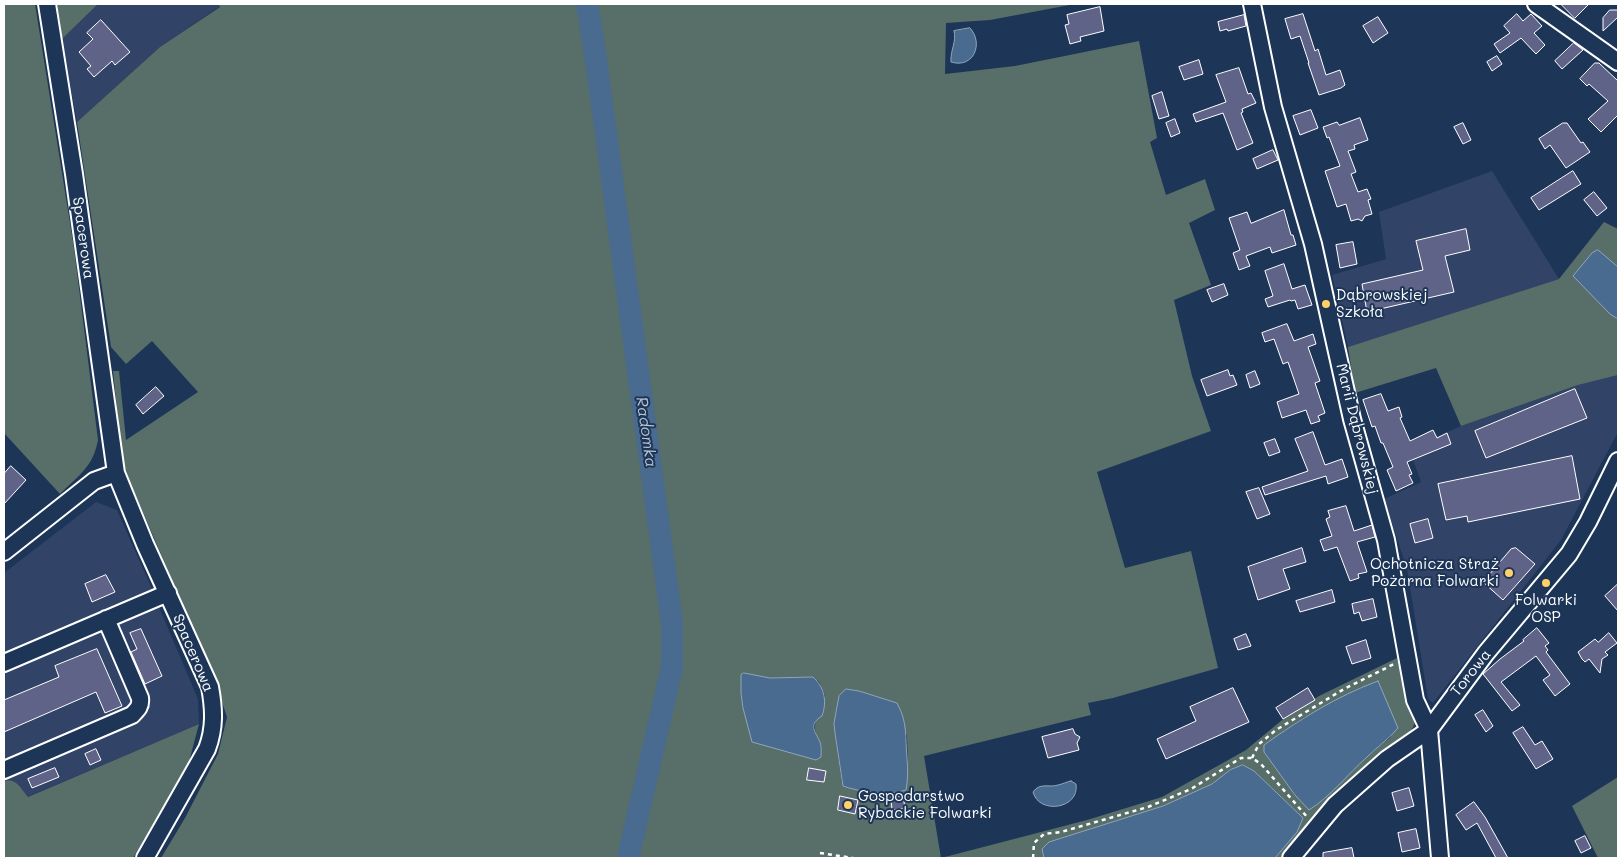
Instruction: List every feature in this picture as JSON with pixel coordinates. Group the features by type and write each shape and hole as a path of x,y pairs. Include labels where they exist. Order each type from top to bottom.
{"street":[{"name":"Spacerowa","path":"47,4 116,473 210,687 214,712 212,736 207,749 145,858"},
{"name":"Marii Dąbrowskiej","path":"1252,4 1273,107 1313,244 1352,420 1386,540 1415,700 1429,730 1440,858"},
{"path":"1536,4 1618,62"},
{"name":"Torowa","path":"1291,858 1335,805 1387,759 1429,730 1486,653 1569,554 1588,522 1618,461"},
{"path":"4,552 94,481 116,473"},
{"path":"4,663 168,593"},
{"path":"4,770 132,715 138,710 141,705 140,698 106,619"}],"path":[{"path":"1252,758 1259,744 1276,730 1351,685 1407,658"},
{"path":"1033,858 1034,843 1044,834 1061,832 1148,806 1191,789 1241,758 1252,758 1261,764 1316,826"},
{"path":"820,853 853,858"}],"shaded area":[{"path":"98,4 218,4 220,6 160,47 77,122 62,39"},
{"path":"970,28 976,41 974,53 966,62 951,62 955,39 954,31"},
{"path":"1492,171 1559,279 1348,347 1332,275 1386,259 1379,212"},
{"path":"1598,250 1618,267 1618,319 1610,314 1573,276 1592,253"},
{"path":"1618,375 1618,432 1561,540 1433,703 1428,699 1407,569 1384,499 1421,482 1409,449 1461,426 1578,385"},
{"path":"96,502 117,510 152,589 147,596 152,607 159,607 198,699 199,724 27,797 4,781 4,573"},
{"path":"744,673 770,678 813,677 817,681 825,700 822,716 814,724 821,744 821,757 816,760 752,742 741,693 741,675"},
{"path":"1378,681 1398,728 1332,792 1309,810 1295,795 1264,752 1264,745 1319,709"},
{"path":"846,689 859,691 897,703 901,710 905,730 908,770 906,790 891,793 874,792 843,786 834,723 839,696"},
{"path":"1243,765 1254,771 1303,818 1297,832 1275,858 1044,858 1042,849 1049,842 1163,806 1212,784 1230,770"},
{"path":"1071,781 1076,784 1076,792 1066,804 1050,806 1043,804 1033,792 1042,786 1055,786"}],"green space":[{"path":"4,4 35,4 74,248 98,440 89,464 60,494 4,433"},
{"path":"57,4 98,4 62,39"},
{"path":"218,4 1075,4 990,20 946,23 945,74 1015,66 1139,41 1157,138 1150,142 1166,195 1205,179 1215,210 1189,223 1211,285 1174,300 1192,376 1211,431 1097,472 1125,568 1191,551 1218,668 1113,698 1088,703 1091,715 924,756 941,858 161,858 185,818 218,754 227,717 213,675 123,466 113,371 119,371 126,440 198,392 152,341 126,364 111,347 77,122 160,47 220,7","holes":["744,673 770,678 813,677 819,682 825,696 815,725 815,731 820,742 785,750 753,742 743,708 741,693 741,675","859,691 897,703 907,736 908,768 884,792 857,790 842,783 834,723 839,696"]},
{"path":"1604,222 1618,229 1618,375 1578,385 1461,426 1436,368 1355,393 1348,347 1559,279"},
{"path":"1397,658 1415,723 1411,731 1398,741 1399,743 1304,831 1283,858 1275,858 1297,832 1303,818 1254,771 1243,765 1230,770 1212,784 1163,806 1049,842 1042,849 1044,858 941,858 1087,820 1162,797 1246,750 1282,720 1319,696","holes":["1362,687 1391,737 1367,756 1295,795 1264,752 1264,745 1303,718"]},
{"path":"199,724 186,773 133,858 4,858 4,781 15,782 28,797"},
{"path":"1618,777 1618,858 1598,858 1572,806"}],"building":[{"path":"1561,4 1589,4 1575,18"},
{"path":"1100,7 1104,31 1080,37 1081,41 1070,44 1065,25 1069,24 1067,15"},
{"path":"1610,10 1618,10 1618,17 1603,31 1603,18"},
{"path":"1303,14 1315,51 1318,49 1326,75 1340,70 1345,85 1341,88 1319,95 1300,36 1291,39 1285,19"},
{"path":"1517,14 1523,21 1531,14 1542,26 1534,33 1545,45 1536,54 1521,38 1500,53 1494,44 1510,33 1504,26"},
{"path":"1244,15 1246,26 1228,31 1227,29 1220,31 1218,22"},
{"path":"1378,17 1388,33 1373,43 1363,26"},
{"path":"101,20 130,52 115,65 112,61 94,77 87,69 91,66 79,52 93,39 87,33"},
{"path":"1574,43 1583,50 1562,69 1555,61"},
{"path":"1497,56 1502,64 1492,71 1487,62"},
{"path":"1199,60 1203,74 1184,80 1179,67"},
{"path":"1595,63 1599,63 1618,81 1618,115 1601,132 1588,119 1608,101 1589,84 1587,86 1580,79"},
{"path":"1239,68 1248,94 1251,93 1256,103 1242,109 1243,112 1241,113 1253,143 1237,150 1223,113 1196,122 1193,114 1226,102 1216,75"},
{"path":"1162,92 1169,116 1159,119 1152,96"},
{"path":"1311,110 1318,128 1300,135 1293,116"},
{"path":"1360,118 1368,140 1354,145 1355,149 1348,151 1356,172 1351,174 1358,192 1367,189 1371,199 1368,200 1372,214 1365,216 1362,221 1358,219 1351,221 1346,204 1337,207 1325,171 1340,166 1329,137 1327,138 1323,127 1337,122 1339,125"},
{"path":"1175,119 1180,133 1171,137 1166,123"},
{"path":"1463,123 1471,140 1463,144 1454,127"},
{"path":"1563,123 1567,123 1590,152 1566,168 1550,145 1545,149 1539,139"},
{"path":"1273,150 1278,160 1257,169 1253,159"},
{"path":"1573,171 1581,184 1539,210 1531,198"},
{"path":"1594,192 1607,208 1597,216 1584,200"},
{"path":"1284,210 1296,245 1272,253 1270,247 1246,256 1250,266 1239,270 1233,253 1240,250 1229,218 1247,212 1251,223"},
{"path":"1466,229 1470,250 1445,256 1454,292 1367,312 1362,284 1423,270 1416,241"},
{"path":"1353,242 1357,264 1340,268 1336,245"},
{"path":"1284,264 1292,289 1305,285 1312,305 1298,309 1295,300 1290,300 1268,307 1265,299 1273,296 1265,271"},
{"path":"1224,284 1228,295 1212,302 1207,290"},
{"path":"1287,324 1294,341 1313,334 1316,344 1308,347 1320,381 1315,383 1325,413 1318,416 1320,421 1311,424 1306,410 1282,418 1277,402 1299,394 1288,362 1283,364 1274,339 1265,342 1262,333"},
{"path":"1228,370 1230,376 1233,375 1237,385 1207,396 1201,380"},
{"path":"1255,371 1260,384 1250,388 1246,375"},
{"path":"156,387 164,396 143,414 136,405"},
{"path":"1575,389 1587,418 1486,458 1475,431"},
{"path":"1381,394 1388,411 1399,407 1402,417 1400,418 1410,441 1433,430 1437,438 1447,433 1451,444 1407,462 1412,474 1409,475 1413,483 1396,491 1387,470 1393,467 1375,426 1372,427 1363,400"},
{"path":"1313,432 1325,465 1342,459 1348,477 1328,484 1326,476 1265,495 1262,487 1308,471 1295,439"},
{"path":"1275,439 1280,452 1269,456 1264,443"},
{"path":"1572,456 1580,499 1468,522 1467,516 1446,520 1438,484"},
{"path":"11,466 26,480 4,504 4,474"},
{"path":"1259,488 1270,514 1257,519 1246,492"},
{"path":"1346,506 1354,531 1372,525 1375,537 1357,542 1367,572 1358,574 1359,578 1350,581 1337,547 1324,551 1320,540 1332,536 1326,519 1330,517 1328,511"},
{"path":"1428,519 1433,538 1415,543 1410,524"},
{"path":"1302,548 1306,562 1283,569 1290,589 1258,600 1248,567"},
{"name":"Ochotnicza Straż Pożarna Folwarki","path":"1516,548 1535,564 1503,600 1483,582 1511,549"},
{"path":"106,575 115,592 92,602 85,584"},
{"path":"1618,584 1618,611 1605,596"},
{"path":"1332,590 1335,602 1300,612 1296,601"},
{"path":"1373,599 1377,617 1362,621 1359,612 1354,614 1352,604"},
{"path":"1537,628 1549,643 1545,646 1548,650 1546,652 1570,684 1555,696 1543,680 1550,675 1536,656 1501,682 1520,705 1512,711 1483,674"},
{"path":"141,629 162,676 145,684 131,652 137,649 130,633"},
{"path":"1609,633 1617,643 1605,652 1608,655 1602,659 1600,673 1589,659 1585,662 1578,652 1595,639 1598,642"},
{"path":"1246,634 1251,646 1238,650 1234,639"},
{"path":"1366,640 1371,658 1352,664 1346,647"},
{"path":"97,649 122,706 105,713 96,692 4,732 4,700 59,677 55,666"},
{"path":"1233,688 1249,722 1166,759 1157,739 1196,721 1190,707"},
{"path":"1308,688 1315,700 1283,719 1276,708"},
{"path":"1483,710 1493,726 1486,732 1475,715"},
{"path":"1523,727 1535,745 1542,741 1553,759 1536,769 1513,733"},
{"path":"1073,729 1075,734 1080,737 1077,743 1079,750 1048,758 1042,737"},
{"path":"96,749 101,760 90,765 85,754"},
{"path":"55,768 59,777 32,788 28,779"},
{"path":"809,768 826,771 824,782 807,780"},
{"path":"1409,788 1414,806 1397,811 1392,793"},
{"name":"Gospodarstwo Rybackie Folwarki","path":"840,796 858,800 855,814 838,810"},
{"path":"903,796 905,808 892,810 891,798"},
{"path":"1474,802 1485,817 1508,858 1496,858 1477,823 1466,830 1456,815"},
{"path":"1416,829 1420,848 1402,852 1398,833"},
{"path":"1585,836 1591,848 1581,853 1575,841"},
{"path":"1352,848 1354,858 1323,858 1323,853"}],"waterway":[{"name":"Radomka","path":"587,4 672,623 672,667 628,858"}],"place":[{"name":"Dąbrowskiej Szkoła","path":"1326,304"},
{"name":"Ochotnicza Straż Pożarna Folwarki","path":"1509,573"},
{"name":"Folwarki OSP","path":"1546,583"},
{"name":"Gospodarstwo Rybackie Folwarki","path":"848,805"}]}
